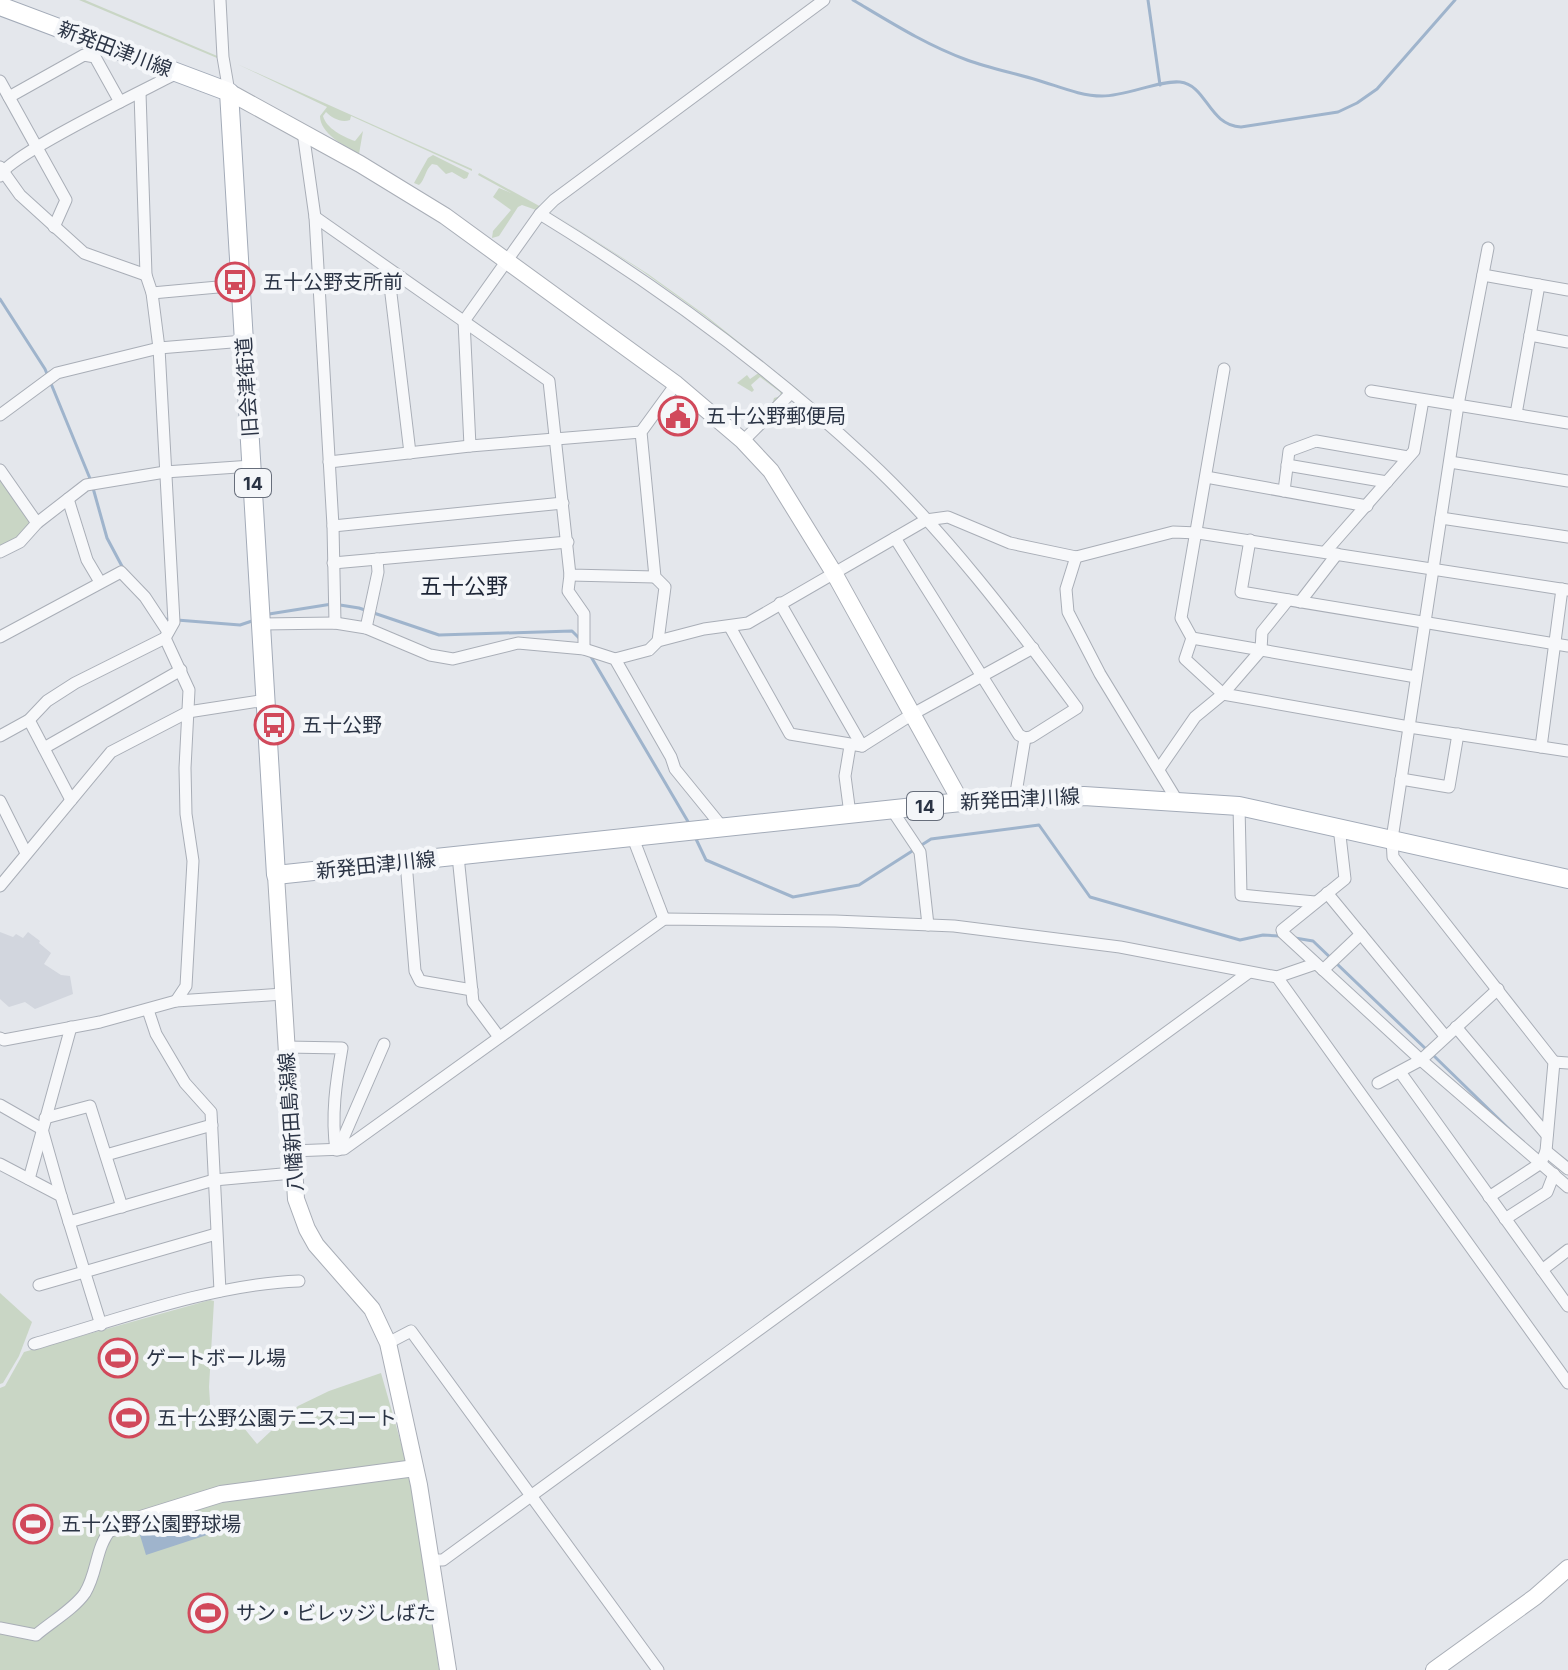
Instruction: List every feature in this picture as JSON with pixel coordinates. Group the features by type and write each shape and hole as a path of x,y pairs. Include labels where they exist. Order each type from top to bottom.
{"main road":[{"name":"新発田津川線","path":"0,6 229,92"},
{"name":"旧会津街道","path":"229,92 276,875"},
{"name":"新発田津川線","path":"276,875 961,802 1084,796 1239,806 1568,879"}],"street":[{"path":"220,0 223,57 229,92 445,216 676,384 743,441 771,471 834,573 961,802"},
{"path":"470,446 464,321 540,214 824,0"},
{"path":"9,97 103,45"},
{"path":"84,55 95,57 120,102"},
{"path":"146,275 84,253 20,195 1,171 37,148 177,73"},
{"path":"0,81 66,200 54,227"},
{"path":"0,736 29,720 47,701 75,683 167,635 174,622 159,348 152,293 146,275 140,93"},
{"path":"303,132 315,217 333,526 335,623"},
{"path":"540,214 601,251 698,318 866,458 926,520 1033,648 1077,708 1025,738"},
{"path":"315,217 549,381 568,542 568,591 584,614 584,649"},
{"path":"1488,248 1458,405 1392,839 1393,857 1554,1062 1546,1151 1541,1163 1489,1197"},
{"path":"388,269 410,453"},
{"path":"1483,275 1568,290"},
{"path":"152,293 240,285"},
{"path":"1516,414 1539,285"},
{"path":"1530,335 1568,342"},
{"path":"0,415 57,373 159,348 244,341"},
{"path":"1224,369 1181,618 1192,638 1185,659 1223,694 1568,751"},
{"path":"658,641 665,587 655,577 641,432 676,384"},
{"path":"1371,391 1568,423"},
{"path":"743,441 790,394"},
{"path":"1159,769 1195,717 1223,694 1261,650 1262,632 1294,601 1414,451 1423,400"},
{"path":"329,462 470,446 641,432"},
{"path":"1284,491 1289,451 1316,441 1408,457"},
{"path":"1450,462 1568,481"},
{"path":"1287,465 1387,482"},
{"path":"0,552 20,542 37,523 86,485 165,472 252,466"},
{"path":"0,470 37,523"},
{"path":"1206,477 1367,506"},
{"path":"68,499 87,560 100,582"},
{"path":"333,526 563,503"},
{"path":"262,624 335,623 366,628 430,655 453,659 518,643 584,649 615,659 649,650 658,641 704,629 748,623 926,520 948,517 1010,543 1076,557 1173,532 1198,533 1565,590 1554,644 1541,747"},
{"path":"1441,518 1568,537"},
{"path":"895,538 1019,735 1025,738"},
{"path":"1250,540 1241,592 1568,646"},
{"path":"333,563 568,542"},
{"path":"1076,557 1066,589 1068,612 1100,674 1178,802"},
{"path":"366,628 378,572 377,559"},
{"path":"0,637 121,572 145,597 167,635 189,690 186,814 193,861 186,986 176,1001"},
{"path":"570,575 655,577"},
{"path":"780,603 856,746 845,776 850,814"},
{"path":"730,627 790,734 856,746 1033,648"},
{"path":"1192,638 1416,677"},
{"path":"615,659 675,769 723,828"},
{"path":"44,748 181,670"},
{"path":"0,886 111,752 188,712 266,700"},
{"path":"29,720 71,800"},
{"path":"1401,779 1449,787 1458,734"},
{"path":"1015,799 1025,738"},
{"path":"1,806 26,853"},
{"path":"1239,806 1241,895 1315,902"},
{"path":"892,810 920,852 928,925"},
{"path":"1339,827 1345,879 1282,930 1286,937 1421,1060 1568,1187"},
{"path":"633,838 664,919"},
{"path":"458,856 473,1002 499,1037"},
{"path":"406,862 415,971 420,981 472,990"},
{"name":"八幡新田島潟線","path":"276,875 296,1199 316,1245 372,1309 388,1343 432,1560 448,1670"},
{"path":"1327,893 1445,1036"},
{"path":"292,1151 337,1150 664,919 954,926 1120,947 1277,977 1319,967 1361,934"},
{"path":"432,1560 443,1560 1248,973"},
{"path":"1277,977 1568,1383"},
{"path":"1378,1083 1421,1060 1498,989"},
{"path":"1,1042 176,1001 283,994"},
{"path":"148,1010 156,1034 185,1083 211,1112 220,1291"},
{"path":"29,1179 71,1027"},
{"path":"1456,1027 1547,1135"},
{"path":"337,1150 384,1044"},
{"path":"286,1047 342,1048 335,1092 333,1133 337,1150"},
{"path":"1554,1062 1568,1063"},
{"path":"1400,1072 1568,1306"},
{"path":"0,1105 44,1124 90,1106 122,1207"},
{"path":"44,1124 61,1196 101,1325"},
{"path":"106,1155 212,1125"},
{"path":"1546,1151 1568,1169"},
{"path":"0,1164 61,1196"},
{"path":"69,1222 214,1180 293,1173"},
{"path":"1505,1219 1547,1192 1554,1174"},
{"path":"39,1285 216,1234"},
{"path":"1542,1270 1568,1250"},
{"path":"34,1344 220,1291 268,1282 299,1281"},
{"path":"388,1343 411,1331 658,1670"},
{"path":"0,1628 36,1635 83,1596 90,1583 102,1539 112,1528 221,1494 415,1468"},
{"path":"1434,1670 1535,1597 1568,1568"}],"shaded area":[{"path":"0,932 23,938 28,932 40,941 51,953 44,964 61,975 70,976 73,994 35,1009 25,1002 9,1007 0,999"}],"green space":[{"path":"79,0 85,0 222,58 217,58"},
{"path":"237,64 472,171 351,116 350,120 340,120 326,112 323,116 328,124 345,137 355,141 363,131 359,154 324,128 320,116 327,107"},
{"path":"433,155 469,173 467,178 452,172 446,174 432,164 421,183 414,183 428,158"},
{"path":"479,173 543,208 539,211 522,205 518,207 499,236 492,238 493,231 511,210 493,197 499,188 511,193"},
{"path":"549,211 648,274 705,315 801,392 798,393 706,317 642,271"},
{"path":"760,372 782,391 782,396 772,405 774,398 781,396 780,392 760,377 751,385 752,392 737,383 747,375 750,379"},
{"path":"0,475 31,523 15,540 0,549"},
{"path":"0,1293 32,1322 19,1356 0,1384"},
{"path":"214,1301 209,1387 211,1418 235,1417 257,1444 298,1406 329,1391 381,1373 415,1492 439,1670 0,1670 0,1388 5,1386 24,1352"}],"water":[{"path":"206,1513 207,1535 146,1555 139,1532"}],"waterway":[{"path":"853,0 908,33 952,54 1077,93 1094,96 1122,94 1180,82 1196,90 1221,120 1241,127 1338,112 1357,103 1377,89 1455,0"},
{"path":"1148,0 1160,85"},
{"path":"0,299 45,369 91,481"},
{"path":"93,488 107,538 124,570"},
{"path":"269,614 332,604"},
{"path":"340,605 359,608 439,635 572,631 580,639"},
{"path":"164,619 240,625 255,620"},
{"path":"590,655 690,825"},
{"path":"696,839 706,860 793,897 859,885 931,839 1039,825 1090,897 1240,940 1263,935 1279,936"},
{"path":"1295,938 1313,941 1427,1050"},
{"path":"1433,1055 1511,1131"}],"place":[{"name":"五十公野支所前","path":"235,282"},
{"name":"五十公野郵便局","path":"678,416"},
{"name":"五十公野","path":"274,725"},
{"name":"ゲートボール場","path":"118,1358"},
{"name":"五十公野公園テニスコート","path":"129,1418"},
{"name":"五十公野公園野球場","path":"33,1524"},
{"name":"サン・ビレッジしばた","path":"208,1613"}],"district":[{"name":"五十公野","path":"464,586"}]}
